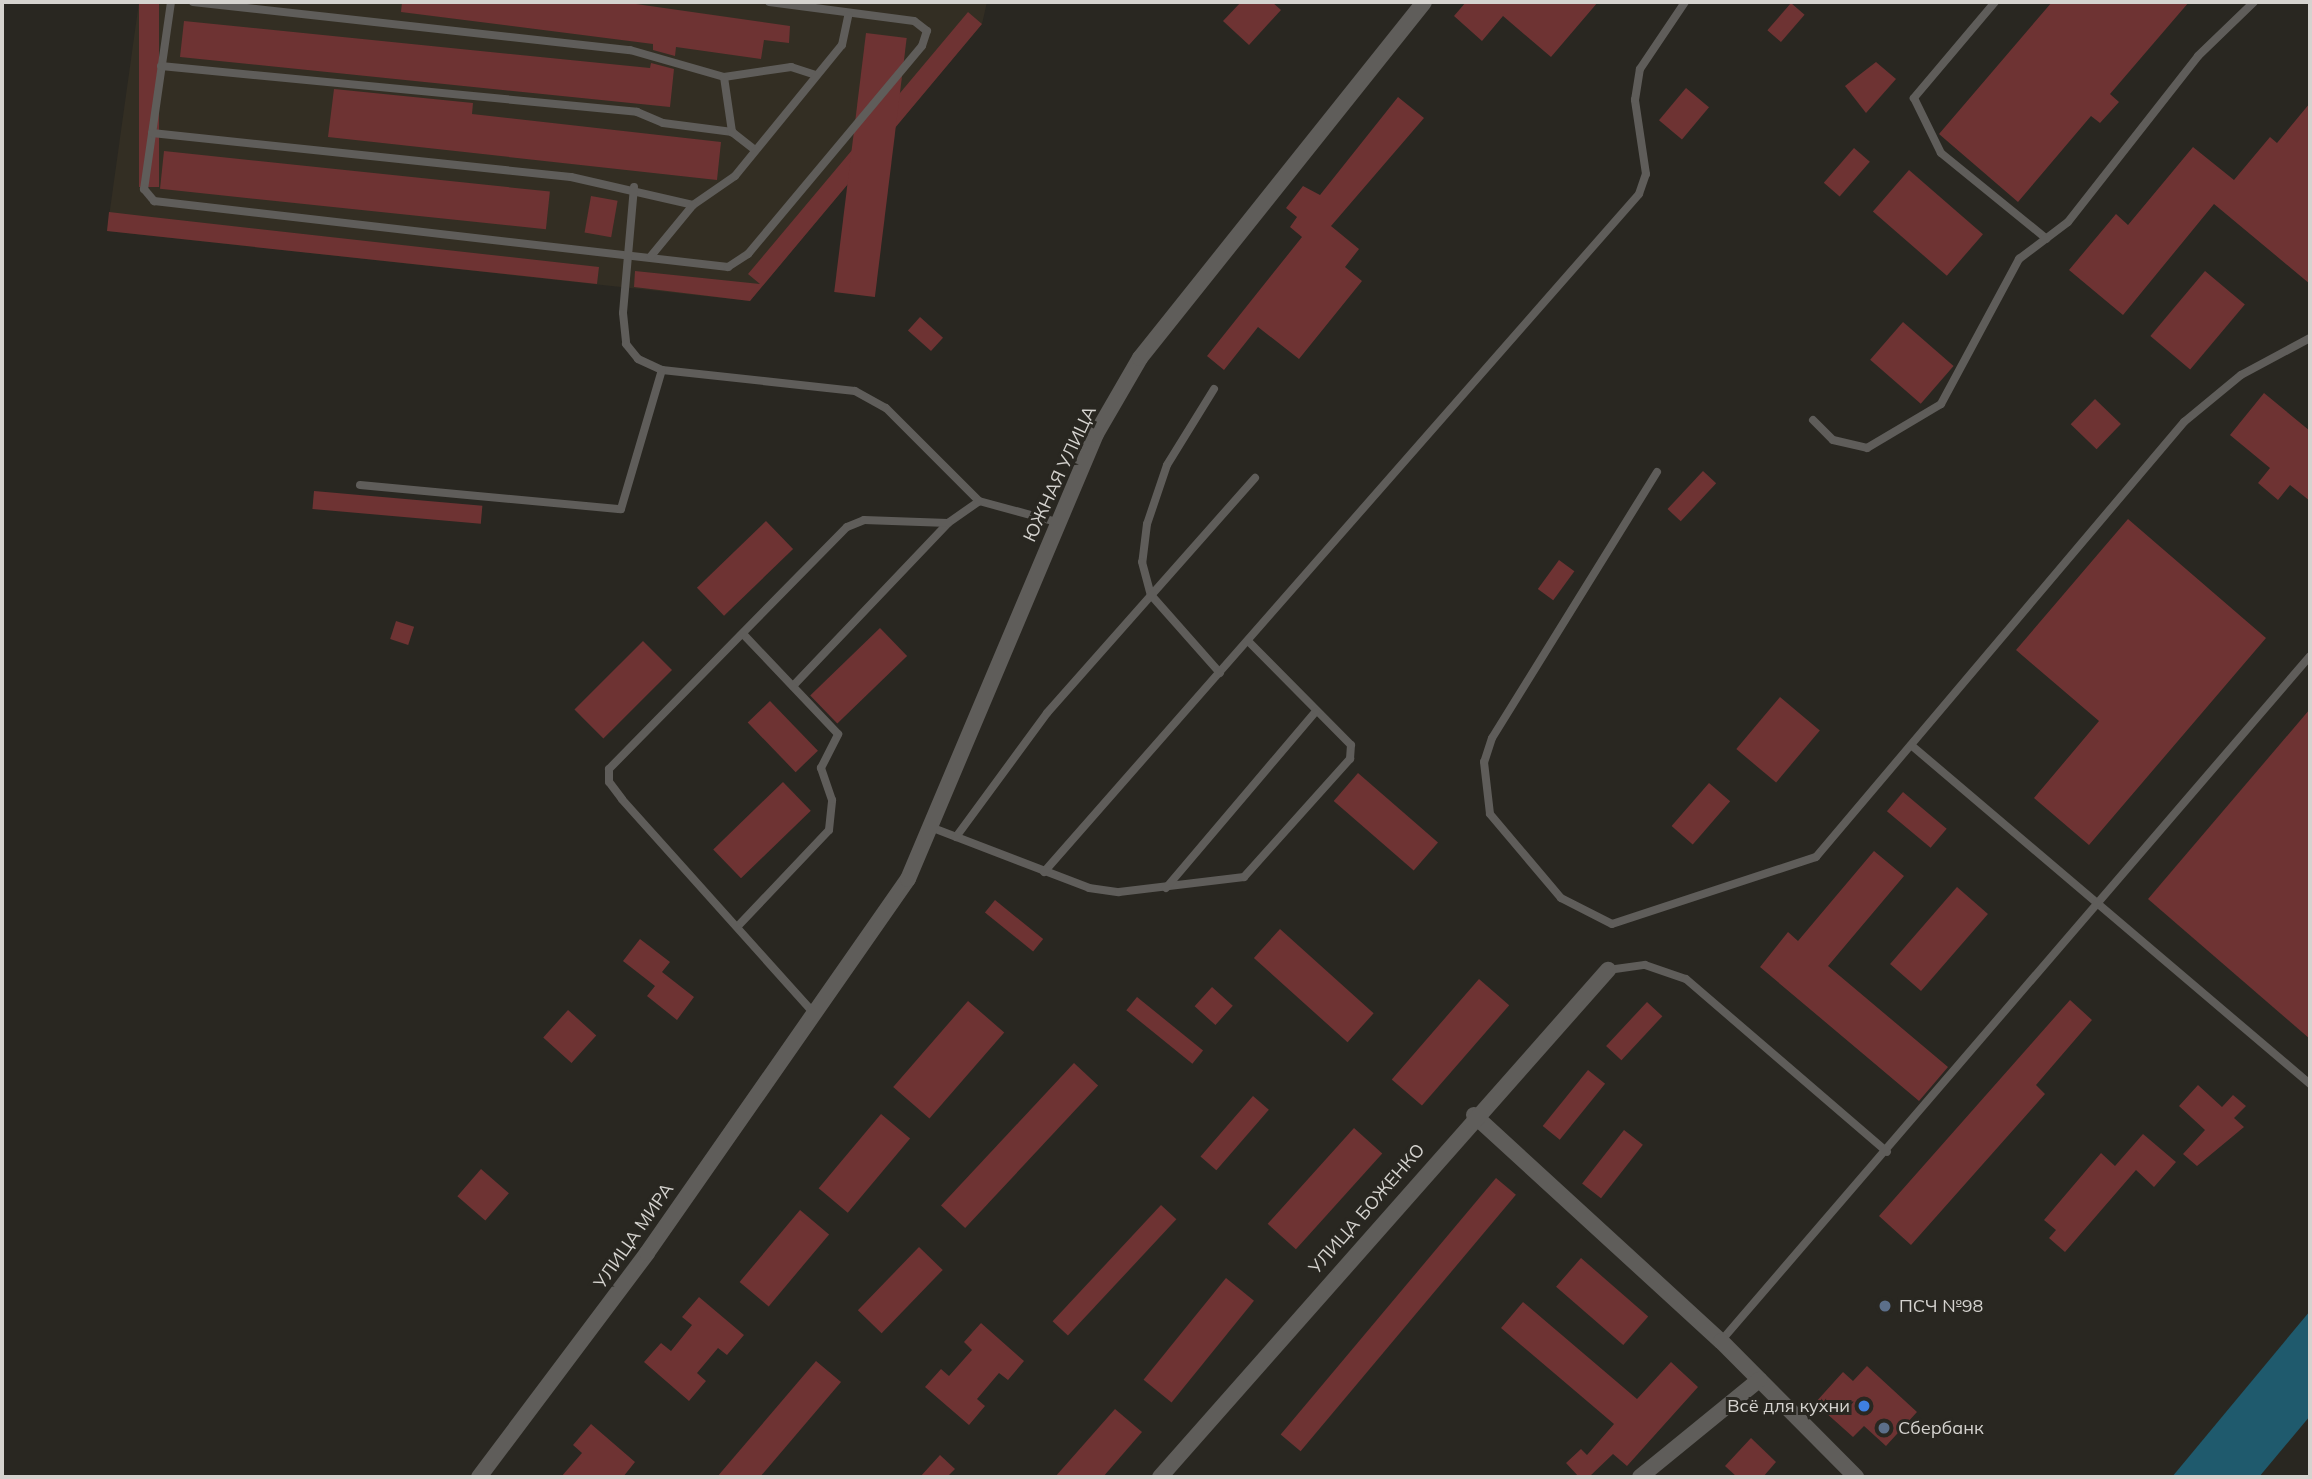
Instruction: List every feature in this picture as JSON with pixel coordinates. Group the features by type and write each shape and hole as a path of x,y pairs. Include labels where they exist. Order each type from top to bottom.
{"street":[{"name":"ЮЖНАЯ УЛИЦА","path":"811,1010 908,879 933,828 1057,522 1096,434 1140,358 1424,2"},
{"name":"УЛИЦА БОЖЕНКО","path":"1160,1477 1474,1115 1608,970"},
{"name":"УЛИЦА МИРА","path":"479,1477 648,1253 811,1010"},
{"path":"1474,1115 1721,1341 1856,1477"},
{"path":"1640,1477 1759,1380"}],"lane":[{"path":"171,2 144,190 154,201 628,253 727,267 748,254 922,46 927,31 914,22 848,16 769,2"},
{"path":"193,2 630,50 724,77 779,67 816,75"},
{"path":"1044,872 1639,194 1646,174 1635,100 1640,69 1685,2"},
{"path":"1995,2 1914,98 1941,153 2047,239"},
{"path":"1813,421 1833,440 1867,448 1941,404 2019,260 2068,222 2198,56 2255,2"},
{"path":"651,256 693,205 736,176 755,149 842,45 848,16"},
{"path":"161,66 637,112 663,123 732,132 755,149"},
{"path":"724,77 732,132"},
{"path":"152,133 634,187 693,205"},
{"path":"634,187 628,253 626,344 662,370 855,391 887,408 979,501 1057,522"},
{"path":"1657,472 1492,738 1484,762 1490,814 1561,898 1612,924 1816,856 2184,422 2241,375 2310,338"},
{"path":"360,485 621,509 662,370"},
{"path":"1214,389 1167,465 1147,524 1142,562 1151,595 1220,673"},
{"path":"956,837 1047,713 1255,478"},
{"path":"793,686 948,523 979,501"},
{"path":"811,1010 609,782 609,769 744,635 847,527 864,520 948,523"},
{"path":"738,926 834,818 821,768 838,734 744,635"},
{"path":"933,828 1044,872 1119,892 1244,877 1350,759 1351,745 1315,712 1248,641"},
{"path":"1721,1341 1887,1152 2099,900 2310,656"},
{"path":"1166,888 1315,712"},
{"path":"1912,745 2099,900 2310,1084"},
{"path":"1608,970 1645,965 1686,979 1887,1152"}],"shaded area":[{"path":"139,2 987,2 982,24 750,301 107,231"}],"water":[{"path":"2310,1311 2310,1416 2259,1477 2172,1477"}],"building":[{"path":"139,2 159,2 159,187 139,187"},
{"path":"402,2 622,2 790,26 789,43 764,40 761,59 676,47 675,56 653,50 653,44 401,12"},
{"path":"1241,2 1272,2 1281,10 1249,45 1223,21"},
{"path":"1466,2 1598,2 1551,57 1503,16 1482,41 1454,16"},
{"path":"2052,2 2189,2 2110,94 2119,102 2100,123 2091,116 2018,202 1939,134"},
{"path":"1791,3 1805,15 1781,42 1767,30"},
{"path":"968,12 982,24 750,301 634,287 635,271 760,284 748,274"},
{"path":"184,21 650,68 651,63 674,69 670,107 180,57"},
{"path":"866,33 907,38 875,297 834,292"},
{"path":"1876,62 1896,79 1866,113 1845,86"},
{"path":"1686,88 1709,107 1682,139 1659,120"},
{"path":"334,89 473,103 472,114 721,142 717,180 328,137"},
{"path":"1398,97 1424,118 1331,226 1359,249 1345,267 1362,281 1299,359 1258,327 1224,370 1207,356 1302,237 1290,227 1297,217 1286,208 1303,186 1320,195"},
{"path":"2310,103 2310,284 2214,204 2123,315 2069,270 2116,214 2128,225 2193,147 2234,180 2270,137 2277,143"},
{"path":"1854,148 1870,162 1840,196 1824,183"},
{"path":"164,151 550,192 546,229 160,189"},
{"path":"1909,170 1983,234 1947,276 1873,212"},
{"path":"591,196 618,201 611,237 585,232"},
{"path":"109,212 599,267 597,284 107,231"},
{"path":"2205,271 2245,304 2190,370 2150,336"},
{"path":"920,317 943,338 931,351 908,330"},
{"path":"1903,322 1954,366 1921,404 1870,360"},
{"path":"2264,393 2310,431 2310,501 2290,485 2278,500 2258,483 2270,468 2230,435"},
{"path":"2095,399 2121,424 2097,449 2071,424"},
{"path":"1703,471 1716,483 1681,521 1668,509"},
{"path":"314,491 482,506 481,524 312,509"},
{"path":"2128,519 2266,638 2089,845 2034,798 2099,721 2016,650"},
{"path":"766,521 793,549 724,616 697,588"},
{"path":"1559,560 1574,571 1553,600 1538,589"},
{"path":"396,621 414,627 408,645 390,639"},
{"path":"880,628 907,656 837,723 810,695"},
{"path":"643,641 672,670 603,739 574,710"},
{"path":"1780,697 1820,730 1776,783 1736,749"},
{"path":"770,701 818,751 796,772 748,723"},
{"path":"2310,709 2310,1039 2148,899"},
{"path":"1358,773 1438,843 1414,870 1334,801"},
{"path":"783,782 811,811 741,878 713,849"},
{"path":"1709,783 1730,801 1693,844 1672,826"},
{"path":"1903,792 1947,829 1931,848 1887,811"},
{"path":"1874,851 1904,876 1828,966 1948,1067 1919,1101 1760,967 1788,932 1798,941"},
{"path":"1957,887 1988,914 1921,991 1890,964"},
{"path":"995,900 1043,939 1033,951 985,912"},
{"path":"1280,929 1374,1013 1348,1042 1254,958"},
{"path":"640,939 670,962 662,972 694,997 677,1020 647,996 655,986 623,961"},
{"path":"1479,979 1509,1005 1422,1106 1392,1079"},
{"path":"1212,987 1233,1006 1215,1025 1195,1006"},
{"path":"1137,997 1203,1050 1192,1064 1126,1010"},
{"path":"2070,1000 2092,1020 2036,1085 2045,1094 1911,1245 1879,1216"},
{"path":"968,1001 1004,1032 929,1119 893,1087"},
{"path":"1647,1002 1662,1016 1621,1060 1606,1046"},
{"path":"568,1010 596,1035 571,1063 543,1037"},
{"path":"1074,1063 1098,1086 965,1228 941,1206"},
{"path":"1588,1070 1605,1084 1560,1140 1543,1126"},
{"path":"2198,1085 2222,1107 2233,1095 2246,1106 2234,1118 2244,1127 2197,1166 2183,1154 2205,1130 2179,1106"},
{"path":"1253,1096 1269,1110 1216,1170 1201,1156"},
{"path":"881,1114 910,1138 848,1213 819,1188"},
{"path":"1354,1128 1382,1153 1296,1249 1268,1224"},
{"path":"1624,1130 1643,1145 1601,1198 1582,1184"},
{"path":"2143,1134 2176,1162 2154,1187 2136,1170 2065,1252 2049,1238 2056,1230 2044,1220 2101,1153 2115,1166"},
{"path":"481,1169 509,1193 485,1220 457,1196"},
{"path":"1496,1178 1516,1195 1301,1451 1281,1435"},
{"path":"1161,1205 1176,1219 1068,1336 1053,1321"},
{"path":"800,1210 829,1234 769,1306 740,1282"},
{"path":"919,1247 943,1270 882,1333 858,1310"},
{"path":"1581,1258 1648,1316 1623,1345 1556,1287"},
{"path":"1226,1278 1254,1301 1172,1402 1144,1380"},
{"path":"699,1297 744,1335 727,1355 718,1348 697,1373 706,1381 689,1401 644,1362 661,1343 671,1351 692,1325 682,1317"},
{"path":"1523,1302 1637,1399 1671,1362 1698,1387 1627,1466 1613,1454 1589,1477 1579,1477 1566,1463 1581,1449 1587,1455 1614,1424 1501,1328"},
{"path":"981,1323 1024,1361 1008,1380 999,1373 977,1399 985,1406 969,1425 925,1387 941,1369 949,1376 972,1350 964,1342"},
{"path":"816,1361 841,1382 760,1477 717,1477"},
{"path":"1867,1366 1917,1412 1886,1446 1864,1426 1853,1437 1815,1403 1843,1372 1853,1381"},
{"path":"1115,1409 1142,1432 1103,1477 1055,1477"},
{"path":"591,1424 635,1462 623,1477 561,1477 582,1453 573,1445"},
{"path":"1751,1438 1776,1462 1763,1477 1737,1477 1725,1466"},
{"path":"940,1455 955,1469 947,1477 920,1477"}],"place":[{"name":"ПСЧ №98","path":"1885,1306"},
{"name":"Всё для кухни","path":"1864,1406"},
{"name":"Сбербанк","path":"1884,1428"}]}
